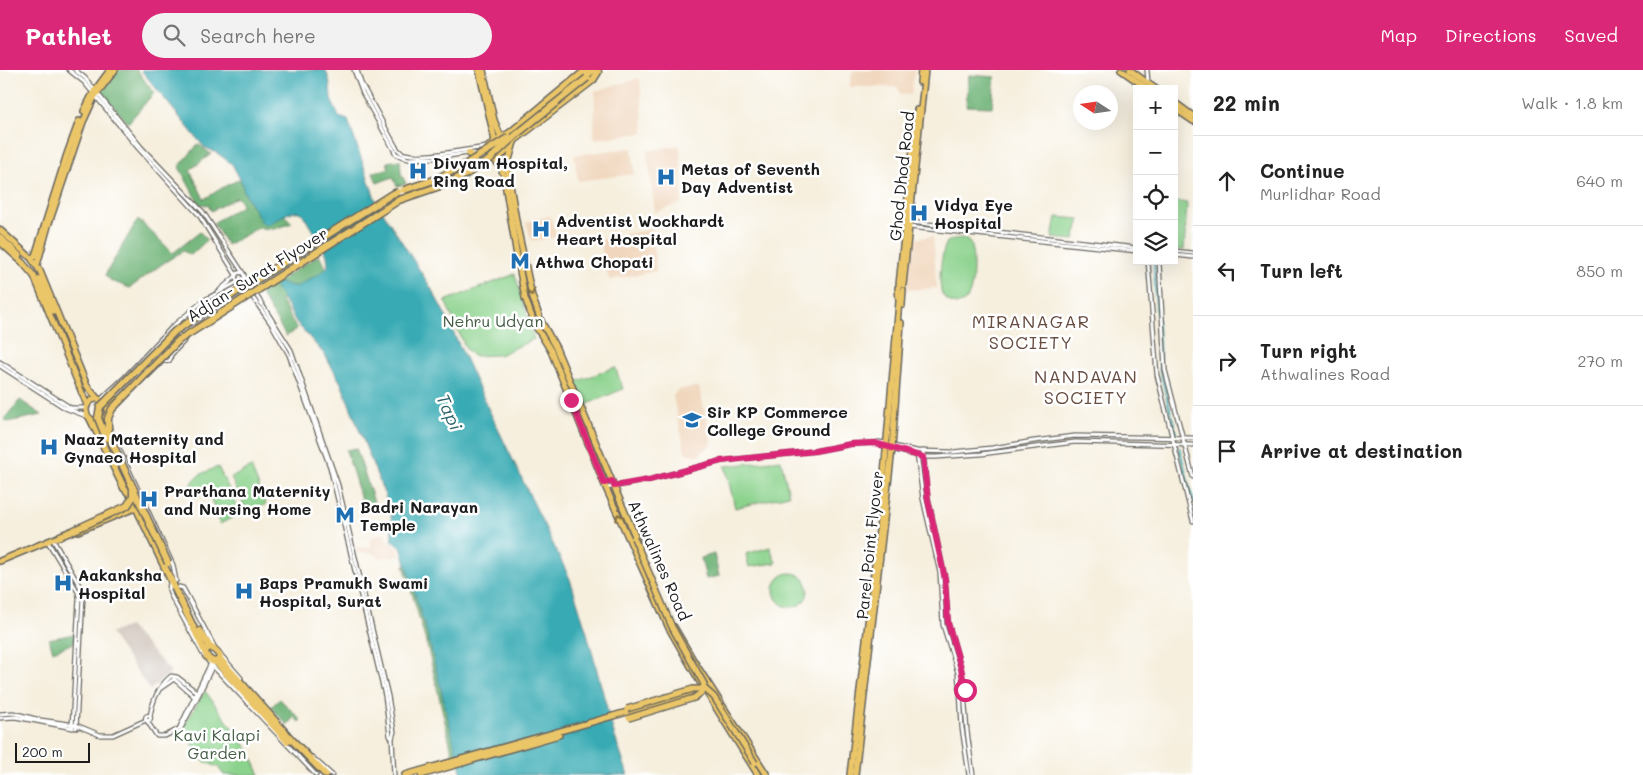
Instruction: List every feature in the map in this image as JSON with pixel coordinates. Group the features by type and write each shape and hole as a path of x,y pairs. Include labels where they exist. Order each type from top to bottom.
{"highway":[{"path":"511,132 586,75 597,71"},
{"path":"515,141 593,80 597,71"},
{"name":"Adjan- Surat Flyover","path":"130,496 130,485 108,434 108,418 112,408 178,341 399,200 463,176 488,161 586,75"},
{"name":"Adjan- Surat Flyover","path":"175,582 168,563 99,423 99,410 174,332 392,194 434,180 484,154 516,133 586,75"},
{"path":"469,153 472,159 470,166"},
{"path":"107,411 115,399 176,337 395,197 434,183 470,166 480,154 490,153"},
{"path":"395,197 438,185 468,170 490,153"},
{"path":"90,418 124,488 136,507 210,647 220,655 215,662"},
{"path":"60,536 127,506 133,497 130,485"},
{"path":"175,582 205,652 277,728 326,775"},
{"path":"205,652 210,647"},
{"path":"291,742 321,775"}],"main road":[{"path":"26,259 35,256 67,154 95,93 110,70"},
{"path":"103,82 115,70"},
{"path":"479,70 495,141"},
{"path":"483,70 494,120 501,137"},
{"name":"Ghod Dhod Road","path":"901,287 923,70"},
{"path":"1121,70 1138,75"},
{"path":"1130,70 1138,75 1147,85"},
{"path":"31,272 38,266 70,156 95,93"},
{"path":"1178,105 1193,116"},
{"path":"1178,111 1193,122"},
{"path":"511,132 515,132 515,141 500,157 490,153 495,141 511,132"},
{"name":"Athwalines Road","path":"515,141 507,167 532,296 541,321 556,348 631,528 700,682 758,775"},
{"name":"Athwalines Road","path":"490,153 500,167 505,179 525,298 535,325 551,352 605,485 656,601 766,775"},
{"path":"500,167 503,159 506,161 507,167"},
{"path":"0,230 26,259 90,418 98,421 107,411 87,386 38,266 26,259 0,242"},
{"path":"0,237 26,259"},
{"path":"850,775 890,446 901,287"},
{"name":"Parel Point Flyover","path":"856,774 890,446 901,287"},
{"path":"86,407 91,400 99,399"},
{"path":"605,485 613,483"},
{"path":"0,560 120,506 130,496 138,492"},
{"path":"0,560 145,504"},
{"path":"620,716 629,718 694,698 702,692 704,684 672,626 631,528"},
{"path":"421,775 694,693 700,689 700,682"},
{"path":"620,716 627,709 694,690 705,689 714,697 755,763 766,775"},
{"path":"405,775 699,695 706,696 713,703"}],"street":[{"path":"69,70 95,93 141,147 203,212 291,350 315,423"},
{"path":"75,70 85,78 138,148 199,215 236,276 272,324 290,355 342,498 388,696 394,732 392,738 394,775"},
{"path":"355,70 363,94 396,154 404,158 434,158 469,153 480,154"},
{"path":"355,70 396,147 401,152 410,154 490,153"},
{"path":"1147,70 1148,85"},
{"path":"907,224 1133,250"},
{"path":"1178,252 1193,255"},
{"path":"1178,255 1193,255"},
{"path":"1148,265 1157,375 1193,522"},
{"path":"1159,265 1164,364 1193,477"},
{"path":"212,297 238,273 244,275"},
{"path":"99,399 156,345 173,326 203,302 244,279 244,275"},
{"path":"173,326 184,341 159,366 107,411 112,435 173,565 175,582 169,590 199,650 215,662 316,775"},
{"path":"156,345 166,358"},
{"path":"0,364 72,408 86,407"},
{"path":"0,364 59,404 90,418"},
{"path":"917,453 923,451 953,452 980,450 1034,440 1075,436 1193,438"},
{"path":"613,483 649,480 721,461 815,451 851,444 875,443 917,453 923,457 953,457 1075,442 1193,445"},
{"path":"923,451 928,500 945,579 948,623 961,668 962,728 969,775"},
{"path":"917,453 923,499 940,574 943,625 962,685 966,688 962,691 973,775"},
{"path":"50,540 79,597 74,726"},
{"path":"204,634 293,739 332,775"},
{"path":"197,695 174,679 160,688 147,719 155,735 164,736 182,727 215,662"},
{"path":"0,716 74,726 100,735 113,735 147,719"}],"shaded area":[{"path":"853,70 915,70 911,95 900,94 898,87 849,87"},
{"path":"640,78 644,133 594,139 595,91"},
{"name":"Metas of Seventh Day Adventist","path":"680,145 682,203 655,212 647,151"},
{"path":"632,148 635,174 578,181 574,155"},
{"name":"Adventist Wockhardt Heart Hospital","path":"550,216 557,237 532,241 526,222"},
{"path":"652,229 656,271 609,280 600,240"},
{"path":"933,236 937,288 906,290 910,240"},
{"name":"Sir KP Commerce College Ground","path":"699,387 712,444 699,455 691,455 685,452 673,396 678,390"},
{"path":"385,533 387,540 398,548 400,556 378,558 377,555 372,553 357,553 356,547 371,547 370,538"},
{"path":"129,626 171,672 150,690 110,633"}],"green space":[{"path":"119,70 137,70 154,93 128,123 101,92"},
{"path":"969,75 995,77 992,107 966,106"},
{"path":"198,144 211,154 190,170 204,199 247,176 255,182 292,223 274,229 258,228 227,245 213,223 243,205 237,197 211,211 208,205 199,204 179,167"},
{"path":"400,160 401,173 406,184 397,186 393,177 377,183 373,172 389,169 387,162"},
{"path":"1178,202 1187,203 1184,250 1178,250"},
{"path":"1056,217 1080,219 1074,240 1052,238"},
{"path":"138,219 173,253 200,232 207,240 191,255 183,251 130,288 111,281 105,275"},
{"path":"962,238 972,246 972,281 968,298 963,303 956,304 943,296 940,284 941,269 943,253 947,242"},
{"path":"319,255 336,285 281,301 297,329 286,336 260,293"},
{"name":"Nehru Udyan","path":"515,274 534,339 500,355 473,356 466,349 445,301"},
{"path":"615,367 623,389 583,406 576,382"},
{"path":"20,400 42,415 7,422 4,419"},
{"path":"356,448 375,505 364,509 346,450"},
{"path":"781,460 789,495 735,508 725,466"},
{"path":"218,467 241,513 220,524 208,491 193,498 188,492 196,478"},
{"path":"251,467 266,504 248,514 231,478"},
{"path":"770,547 776,563 749,567 746,554"},
{"path":"714,554 719,576 706,579 701,558"},
{"path":"404,565 410,565 459,754 453,756 428,649"},
{"path":"791,573 798,574 803,578 807,583 807,597 803,602 798,606 791,607 784,606 779,602 775,597 774,590 775,583 779,578 784,574"},
{"path":"74,634 74,643 53,651 49,639"},
{"name":"Kavi Kalapi Garden","path":"205,691 248,749 260,775 224,775 218,767 203,761 183,728"},
{"path":"280,699 301,720 299,722 294,717 287,725 271,707"}],"water":[{"name":"Tapi","path":"141,70 325,70 329,80 332,103 339,117 348,120 376,201 431,288 445,314 570,579 587,633 614,734 628,775 462,775 428,637 401,547 392,541 389,506 341,383 324,354 296,322 276,290 275,286 278,283 298,286 322,272 328,266 327,255 302,213 289,213 269,225 262,223 244,192 241,181 232,164 217,153 204,147"}],"waterway":[{"path":"1154,265 1160,369 1176,434"},
{"path":"1179,448 1193,502"}],"place":[{"name":"Divyam Hospital, Ring Road","path":"418,171"},
{"name":"Metas of Seventh Day Adventist","path":"666,177"},
{"name":"Vidya Eye Hospital","path":"919,213"},
{"name":"Adventist Wockhardt Heart Hospital","path":"541,229"},
{"name":"Athwa Chopati","path":"520,261"},
{"name":"Sir KP Commerce College Ground","path":"692,420"},
{"name":"Naaz Maternity and Gynaec Hospital","path":"49,447"},
{"name":"Prarthana Maternity and Nursing Home","path":"149,499"},
{"name":"Badri Narayan Temple","path":"345,515"},
{"name":"Aakanksha Hospital","path":"63,583"},
{"name":"Baps Pramukh Swami Hospital, Surat","path":"244,591"}],"district":[{"name":"MIRANAGAR SOCIETY","path":"1031,331"},
{"name":"NANDAVAN SOCIETY","path":"1086,386"}],"route":[{"path":"571,400 604,483 612,481 614,486 649,480 721,461 815,451 851,444 875,443 923,457 928,500 938,539 945,579 948,623 966,687 965,690"}]}
